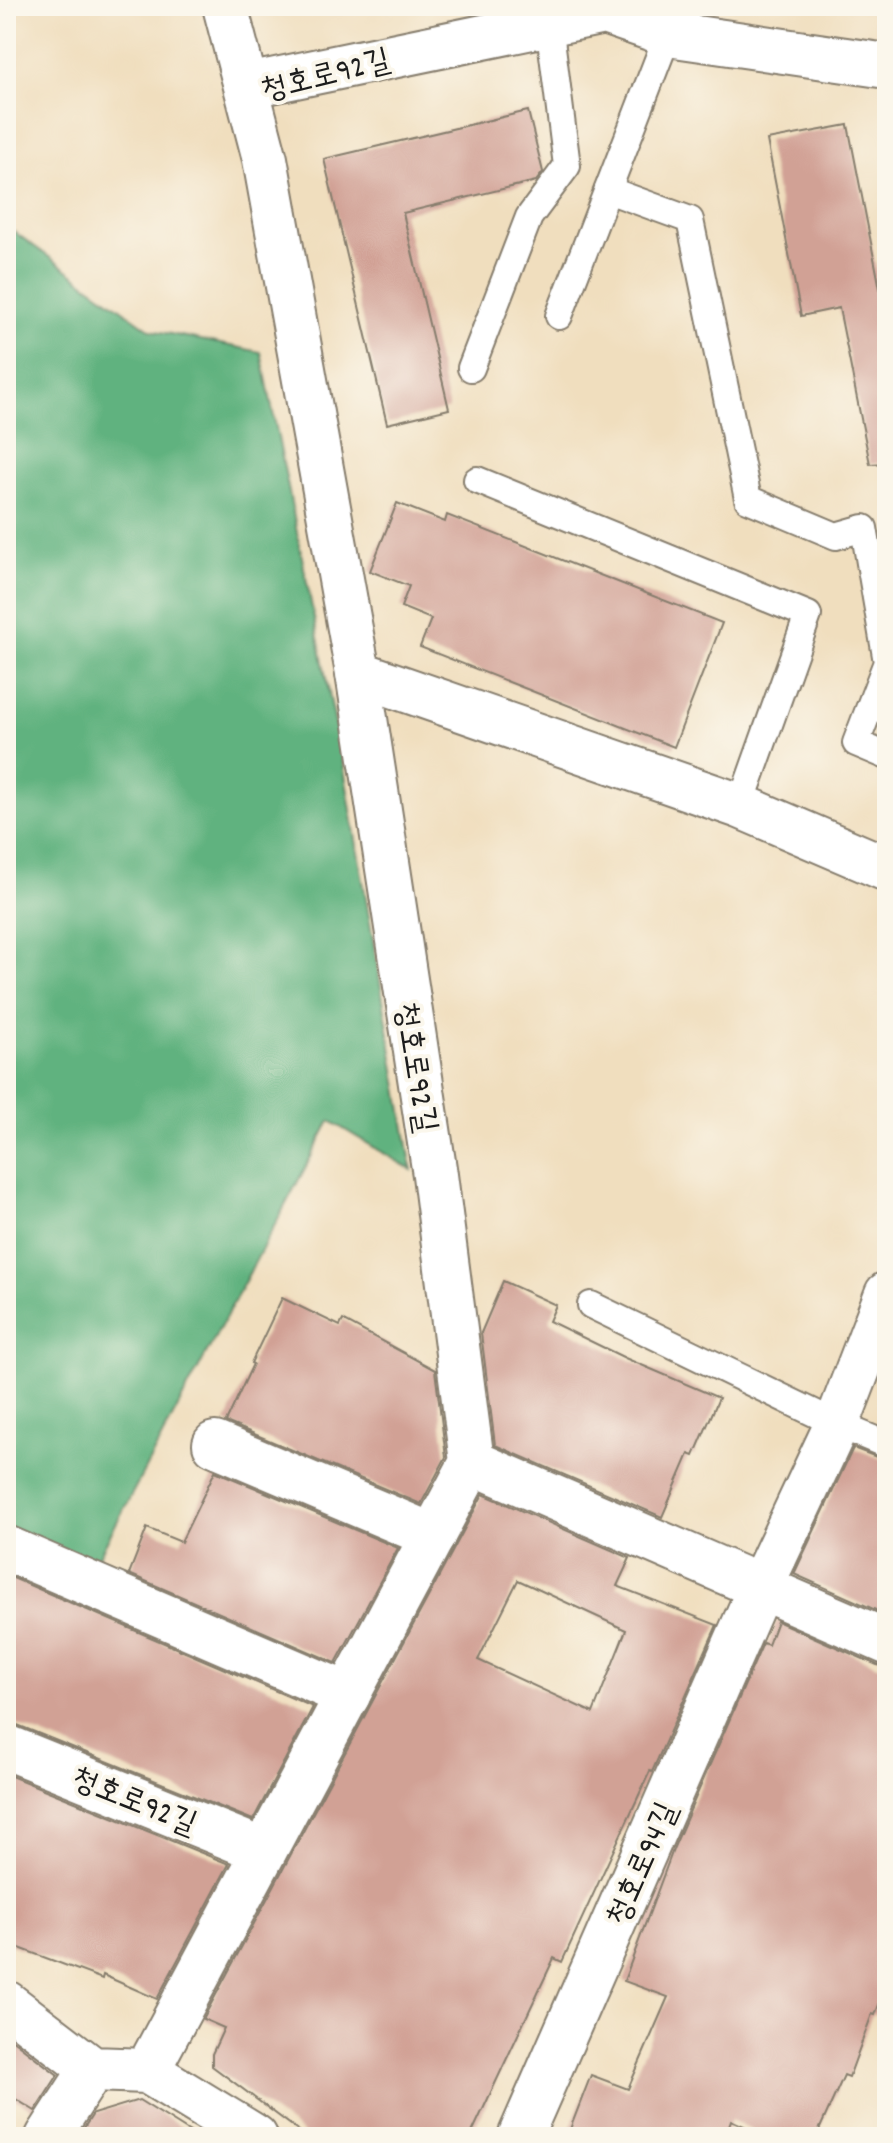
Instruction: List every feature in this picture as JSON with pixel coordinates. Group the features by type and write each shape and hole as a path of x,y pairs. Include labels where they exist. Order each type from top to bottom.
{"street":[{"path":"225,6 247,86"},
{"name":"청호로92길","path":"472,1462 435,1175 358,673 265,159 247,86 603,9 668,34 887,66"},
{"path":"358,673 740,806 887,869"},
{"name":"청호로94길","path":"520,2137 760,1588 837,1424 887,1294"},
{"path":"215,1444 433,1536"},
{"path":"147,2071 472,1462 887,1642"},
{"path":"6,1548 348,1695"},
{"name":"청호로92길","path":"6,1747 264,1851"},
{"path":"6,2003 92,2069 147,2071 255,2137"},
{"path":"48,2137 92,2069"}],"lane":[{"path":"471,368 529,217 567,166 549,23"},
{"path":"559,316 668,34"},
{"path":"608,190 690,220 748,499 836,536 864,528 887,662 856,743 887,756"},
{"path":"477,480 808,615 740,806"},
{"path":"591,1305 887,1445"}],"green space":[{"path":"6,226 151,330 261,352 343,763 412,1170 330,1121 93,1567 6,1530"}],"building":[{"path":"528,111 543,172 536,181 403,213 449,409 387,424 324,159"},
{"path":"848,125 882,299 887,298 887,463 870,464 839,308 801,316 767,140"},
{"path":"397,503 445,522 447,515 722,623 674,747 420,647 431,619 401,607 409,586 370,571"},
{"path":"503,1281 556,1305 549,1321 719,1398 694,1456 689,1454 662,1517 495,1445 481,1333"},
{"path":"282,1298 340,1326 343,1320 435,1370 446,1457 421,1504 226,1422"},
{"path":"853,1448 887,1461 887,1615 794,1574"},
{"path":"215,1471 398,1548 336,1663 129,1574 147,1528 181,1542"},
{"path":"483,1494 630,1558 617,1586 717,1625 562,1962 554,1958 470,2137 307,2137 212,2066 212,2054 224,2028 203,2019","holes":["518,1580 626,1630 593,1713 478,1660"]},
{"path":"6,1575 313,1707 253,1820 6,1723"},
{"path":"777,1621 887,1667 887,1984 875,2015 872,2014 849,2077 844,2075 816,2137 768,2137 731,2120 725,2137 567,2137 591,2075 628,2089 668,1997 624,1981 674,1847 763,1643 768,1645"},
{"path":"6,1774 229,1864 157,1999 103,1975 102,1979 6,1943"},
{"path":"6,2035 58,2075 35,2111 6,2093"},
{"path":"139,2100 198,2137 78,2137 93,2114"}]}
